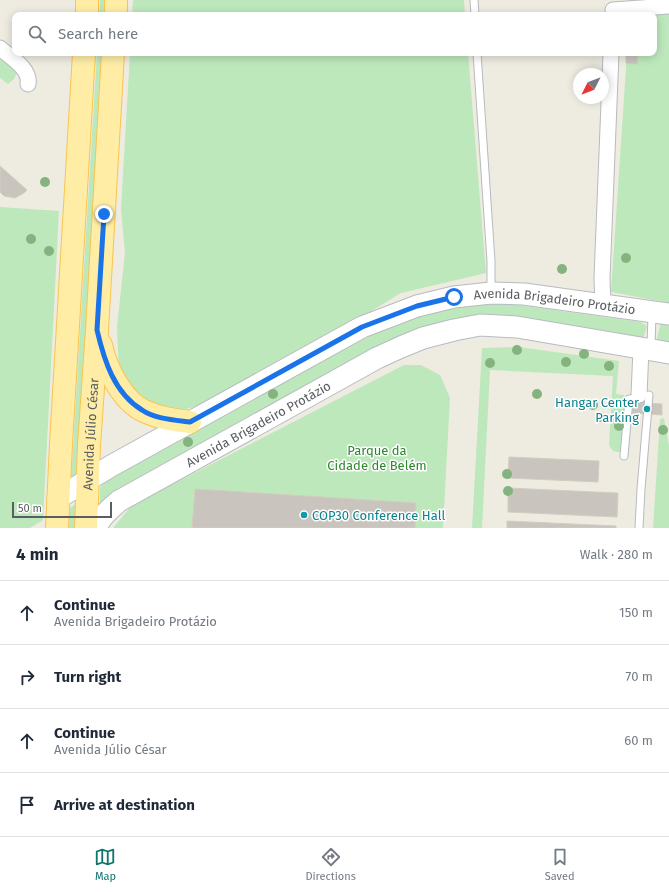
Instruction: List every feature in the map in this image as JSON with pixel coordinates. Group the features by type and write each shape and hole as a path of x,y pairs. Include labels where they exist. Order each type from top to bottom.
{"main road":[{"path":"86,12 87,0"},
{"path":"116,0 116,12"},
{"path":"55,526 58,498 84,56"},
{"name":"Avenida Júlio César","path":"86,528 113,56"},
{"name":"Avenida Brigadeiro Protázio","path":"58,498 111,466 362,327 417,306 454,297 491,293 524,294 661,313"},
{"name":"Avenida Brigadeiro Protázio","path":"96,528 99,520 119,501 377,358 422,338 480,325 517,327 654,351"},
{"path":"97,330 101,349 109,371 127,399 142,410 156,416 190,422"}],"street":[{"path":"613,8 669,6"},
{"path":"0,48 24,69 29,79 28,84"},
{"path":"603,305 602,278 611,56"},
{"path":"644,395 654,351"}],"lane":[{"path":"474,0 475,12"},
{"path":"477,56 491,261 491,293"},
{"path":"654,351 661,313"},
{"path":"624,456 629,399 639,398 644,395"},
{"path":"638,528 641,489 644,395"}],"green space":[{"path":"100,0 110,0 109,12 99,12"},
{"path":"464,0 465,12 132,12 133,1"},
{"path":"630,0 669,0 669,303 611,292 627,56 657,56 657,12 629,12"},
{"path":"0,53 18,71 14,79 8,84 0,78"},
{"path":"97,56 107,56 82,475 71,482"},
{"path":"130,56 468,56 486,273 401,293 248,386 206,403 177,412 137,402 119,374 117,327 125,253 121,209"},
{"path":"0,207 59,211 43,520 30,528 0,528"},
{"path":"487,301 641,322 647,326 642,342 464,323 100,506 100,488 106,478 324,360 392,324 421,313"},
{"path":"661,321 669,323 669,345 656,343"},
{"path":"519,347 619,361 616,394 624,395 623,446 619,452 617,452 609,445 613,376 490,370 482,528 472,528 482,348"},
{"name":"Parque da Cidade de Belém","path":"404,365 421,365 440,375 450,398 443,528 113,528 132,505"},
{"path":"664,418 669,446 669,528 653,528 660,419"},
{"path":"78,502 76,528 69,528 70,508"}],"building":[{"path":"626,56 638,56 637,64 626,63"},
{"path":"0,166 27,190 24,193 15,198 4,196 0,192"},
{"name":"Hangar Center Parking","path":"632,402 662,404 662,415 632,413"},
{"path":"509,457 599,461 598,482 508,478"},
{"path":"508,488 618,493 617,517 508,512"},
{"name":"COP30 Conference Hall","path":"195,489 416,503 415,528 192,528"},
{"path":"507,521 616,526 616,528 507,528"}],"place":[{"name":"Hangar Center Parking","path":"647,409"},
{"name":"COP30 Conference Hall","path":"304,515"}],"route":[{"path":"104,214 97,330 101,349 109,371 127,399 142,410 156,416 190,422 362,327 417,306 454,297"}]}
